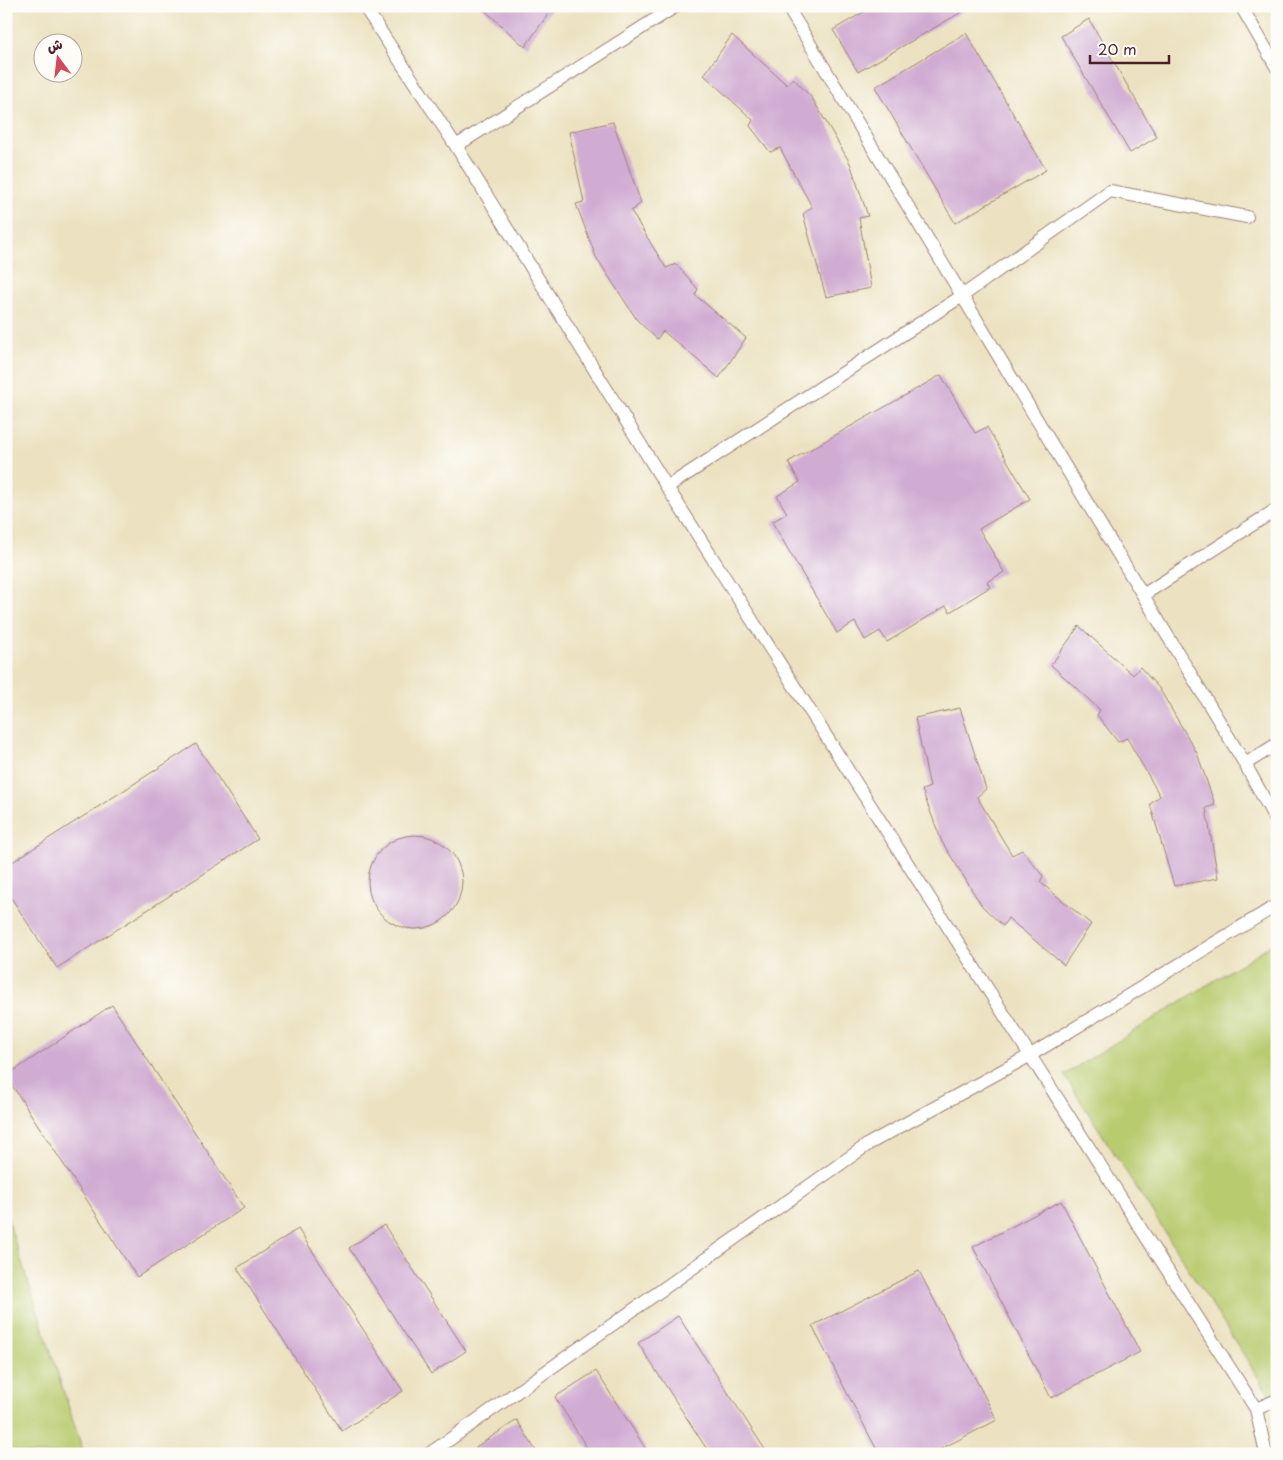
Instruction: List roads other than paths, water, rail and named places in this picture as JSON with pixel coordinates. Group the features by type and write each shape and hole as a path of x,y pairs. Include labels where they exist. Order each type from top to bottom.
{"lane":[{"path":"364,6 456,146 666,487 1256,1409 1266,1454"},
{"path":"456,146 676,6"},
{"path":"787,6 1245,764 1277,822"},
{"path":"1241,6 1277,68"},
{"path":"666,487 962,296 1110,191 1247,217"},
{"path":"1143,595 1277,509"},
{"path":"1245,764 1277,744"},
{"path":"429,1454 870,1143 1029,1056 1277,905"},
{"path":"1256,1409 1277,1400"}]}
